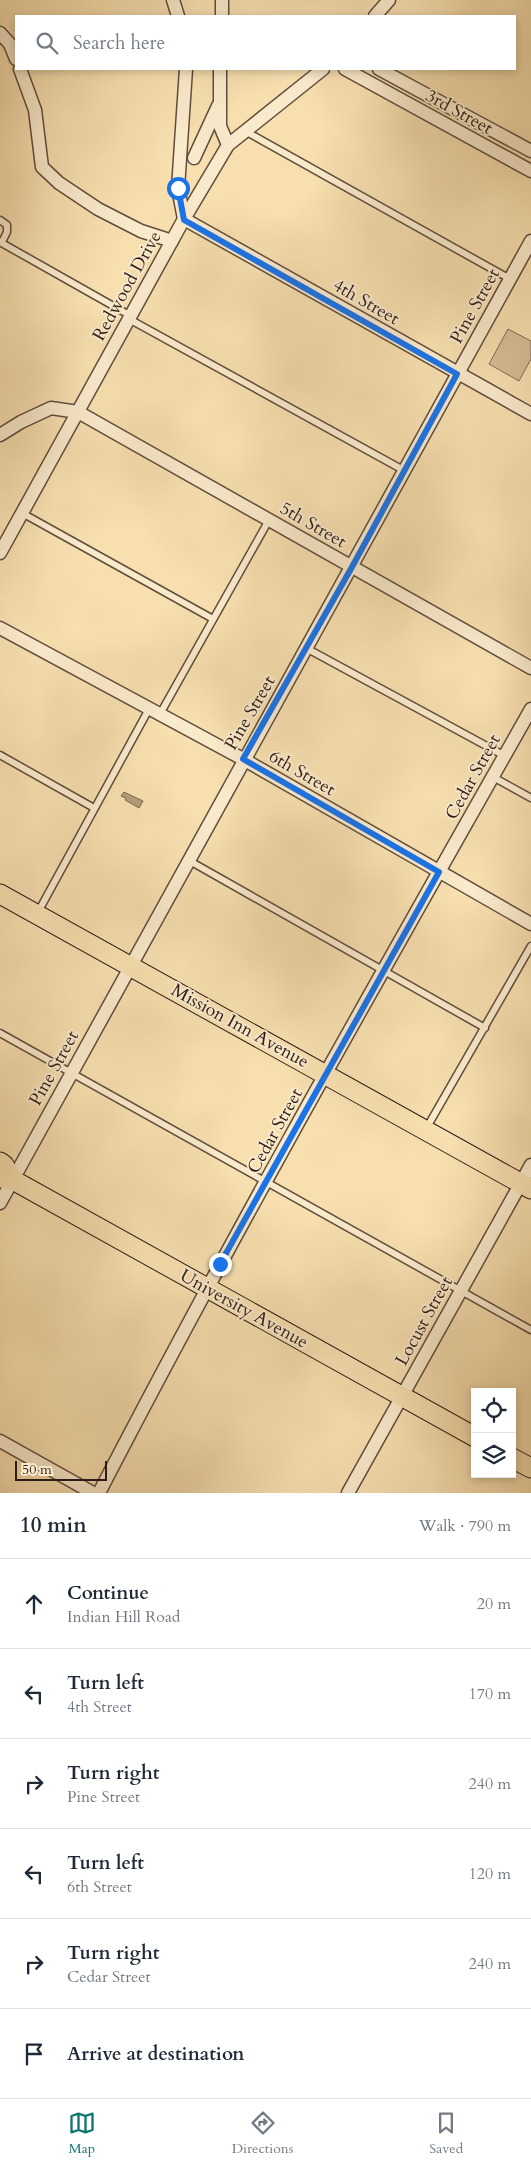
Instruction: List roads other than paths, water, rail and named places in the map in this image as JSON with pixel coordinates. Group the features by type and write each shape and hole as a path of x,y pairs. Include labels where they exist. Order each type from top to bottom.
{"main road":[{"name":"Mission Inn Avenue","path":"0,894 526,1186"},
{"name":"University Avenue","path":"0,1162 4,1165 6,1179 471,1435"},
{"path":"516,1460 531,1468"}],"street":[{"path":"173,0 178,15"},
{"path":"222,0 222,15"},
{"path":"376,15 389,0"},
{"path":"0,33 10,44 15,56"},
{"path":"20,70 35,110 42,167 59,184 98,209 141,231 172,240"},
{"path":"184,220 178,188 186,70"},
{"path":"220,70 220,126 228,145"},
{"name":"Redwood Drive","path":"0,553 172,240 228,145 322,70"},
{"name":"3rd Street","path":"347,70 531,171"},
{"name":"3rd Street","path":"381,70 531,151"},
{"path":"194,158 219,105"},
{"path":"181,151 213,170"},
{"name":"4th Street","path":"184,220 531,414"},
{"name":"Pine Street","path":"0,1203 6,1179 71,1073 531,241"},
{"path":"0,435 21,422 51,408 78,412"},
{"name":"5th Street","path":"78,412 531,668"},
{"name":"6th Street","path":"0,628 243,759 531,924"},
{"name":"Cedar Street","path":"99,1493 206,1288 268,1181 384,970 531,710"},
{"name":"Locust Street","path":"348,1493 461,1291 526,1186 531,1165"},
{"path":"0,1441 93,1493"}],"lane":[{"path":"245,131 510,279"},
{"path":"0,220 7,225 7,232 1,242 130,318 405,471"},
{"path":"22,513 213,619"},
{"path":"37,914 94,808 213,619 269,520"},
{"path":"306,648 505,756"},
{"path":"0,755 94,808"},
{"path":"493,777 531,798"},
{"path":"188,860 485,1028"},
{"path":"426,1130 531,946"},
{"path":"0,1033 268,1181 531,1330"}]}
